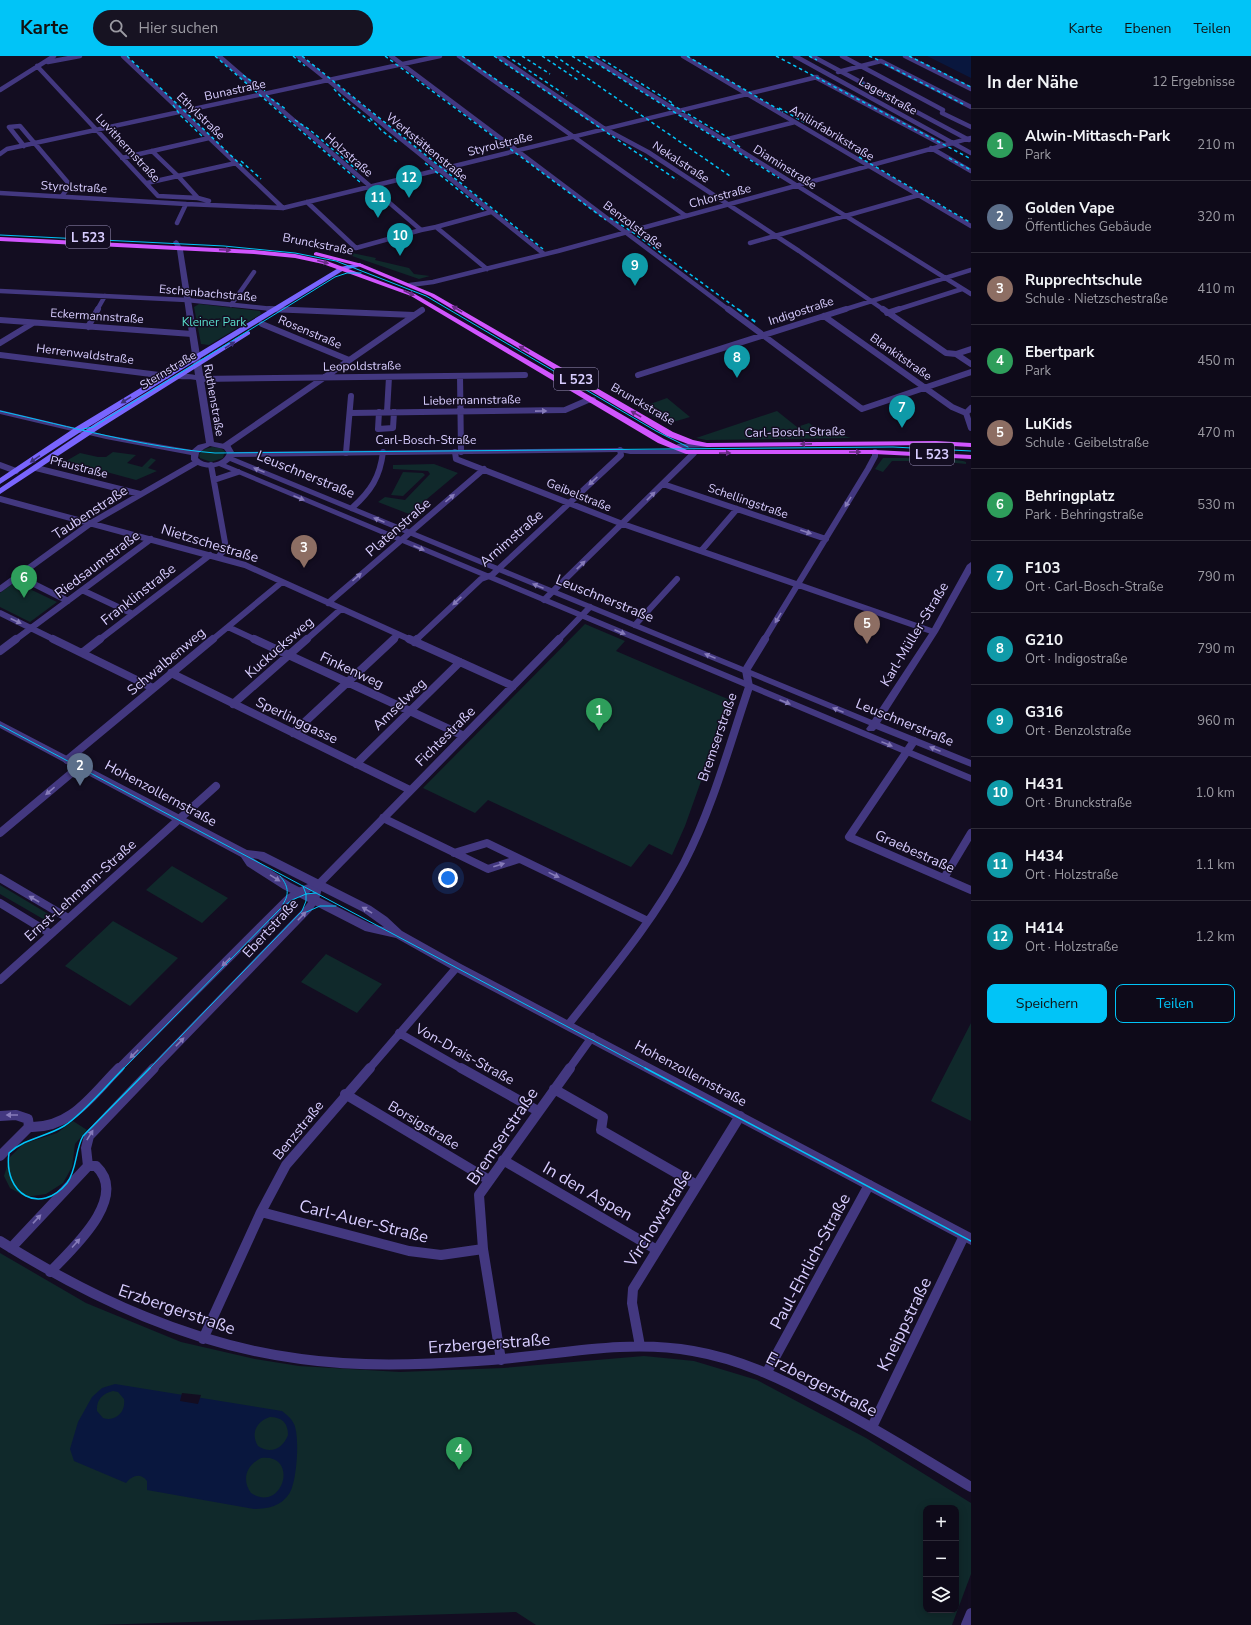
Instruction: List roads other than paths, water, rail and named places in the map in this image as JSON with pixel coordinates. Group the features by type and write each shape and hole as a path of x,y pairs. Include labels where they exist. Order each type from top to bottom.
{"main road":[{"name":"Brunckstraße","path":"0,233 178,245 295,256 342,268 413,295 670,446 690,452"},
{"name":"Brunckstraße","path":"0,239 277,248 336,258 360,265 432,295 670,434 682,439 707,445"},
{"path":"342,268 360,265"},
{"name":"Sternstraße","path":"0,492 92,431 179,377 210,349 342,268"},
{"name":"Sternstraße","path":"0,482 79,430 167,376 196,362 351,271"},
{"name":"Carl-Bosch-Straße","path":"707,445 936,443 971,445"},
{"name":"Carl-Bosch-Straße","path":"690,452 875,452 971,457"}],"street":[{"path":"0,90 54,56"},
{"path":"39,65 80,56"},
{"name":"Ethylstraße","path":"123,56 283,208"},
{"name":"Holzstraße","path":"219,56 421,230"},
{"name":"Werkstättenstraße","path":"298,56 544,254"},
{"name":"Benzolstraße","path":"391,56 862,409 925,387"},
{"name":"Bunastraße","path":"0,154 7,149 440,56"},
{"path":"458,56 686,216"},
{"name":"Nekalstraße","path":"498,56 605,129 648,152 728,204 871,300 887,313 946,353 956,354 971,364"},
{"name":"Diaminstraße","path":"589,56 795,186 971,294"},
{"name":"Anilinfabrikstraße","path":"683,56 971,226"},
{"name":"Lagerstraße","path":"796,56 971,153"},
{"path":"812,56 969,139"},
{"path":"842,56 943,110 944,111 942,113"},
{"path":"905,56 971,89"},
{"path":"828,74 881,61 971,107"},
{"name":"Luvithermstraße","path":"39,65 96,130 158,196 198,198 223,205"},
{"name":"Styrolstraße","path":"0,194 283,208 816,77 867,106 877,109 943,145"},
{"path":"879,81 886,80"},
{"path":"854,88 872,83"},
{"path":"925,117 942,113 971,127"},
{"path":"724,140 795,122"},
{"path":"24,146 9,127 20,126 70,186 62,196"},
{"path":"122,158 209,138"},
{"name":"Chlorstraße","path":"458,277 931,148 969,139"},
{"path":"931,148 971,171"},
{"path":"152,151 198,198"},
{"path":"146,183 236,163"},
{"path":"750,243 919,196"},
{"path":"306,202 356,248 491,212"},
{"path":"177,223 186,204"},
{"path":"436,226 487,269"},
{"name":"Ruthenstraße","path":"178,245 210,444"},
{"name":"Indigostraße","path":"638,375 871,300 971,270"},
{"path":"231,305 254,272"},
{"path":"410,285 458,277"},
{"path":"432,295 434,287 458,277"},
{"path":"887,313 962,289"},
{"name":"Eschenbachstraße","path":"0,291 187,300 275,310 414,315"},
{"path":"88,327 105,296"},
{"path":"224,446 422,310"},
{"name":"Blankitstraße","path":"824,316 952,407 969,410"},
{"name":"Eckermannstraße","path":"0,320 192,334"},
{"path":"0,343 33,323"},
{"name":"Rosenstraße","path":"262,324 349,360"},
{"path":"194,348 210,349"},
{"path":"956,354 971,349"},
{"name":"Herrenwaldstraße","path":"0,355 167,376"},
{"path":"925,387 971,372"},
{"name":"Leopoldstraße","path":"199,379 526,375"},
{"path":"179,377 189,376 199,379"},
{"path":"458,452 460,376"},
{"path":"386,412 389,377"},
{"path":"346,452 351,396"},
{"name":"Liebermannstraße","path":"350,412 565,410 593,400"},
{"path":"969,410 971,428"},
{"path":"0,412 79,430 92,431 196,451 210,444 224,446 229,449 230,456 216,464 214,480 226,548 218,557"},
{"path":"379,412 378,429 393,428 394,412"},
{"name":"Carl-Bosch-Straße","path":"620,450 629,447 707,445"},
{"name":"Carl-Bosch-Straße","path":"230,456 346,452 620,450 630,452 690,452"},
{"name":"Arnimstraße","path":"414,642 481,579 487,577 498,569 621,455 620,450"},
{"path":"196,451 194,458 197,462"},
{"path":"352,508 370,492 377,482 381,472 383,452"},
{"name":"Geibelstraße","path":"458,452 456,458 623,524 934,632"},
{"path":"544,600 663,484 690,452"},
{"path":"746,670 876,456 875,452"},
{"name":"Leuschnerstraße","path":"230,456 553,592 746,670 971,764"},
{"name":"Leuschnerstraße","path":"197,462 216,464 238,472 971,779"},
{"name":"Taubenstraße","path":"0,589 91,523 197,462"},
{"path":"0,464 16,472"},
{"name":"Pfaustraße","path":"36,468 140,494"},
{"name":"Platenstraße","path":"328,603 484,469"},
{"name":"Leuschnerstraße","path":"214,480 238,472"},
{"name":"Schellingstraße","path":"663,484 826,539"},
{"name":"Nietzschestraße","path":"0,499 218,557 245,566 512,686"},
{"path":"701,551 737,509"},
{"name":"Riedsaumstraße","path":"0,651 151,539"},
{"name":"Franklinstraße","path":"82,654 210,555"},
{"name":"Karl-Müller-Straße","path":"866,736 934,632 971,565"},
{"path":"18,576 68,601"},
{"path":"635,625 677,579"},
{"name":"Schwalbenweg","path":"67,760 282,582"},
{"path":"82,590 133,614"},
{"name":"Fichtestraße","path":"319,884 590,607"},
{"name":"Kuckucksweg","path":"233,704 341,609"},
{"path":"0,613 153,688"},
{"name":"Finkenweg","path":"228,626 464,736"},
{"path":"293,732 398,635"},
{"name":"Amselweg","path":"356,764 460,662"},
{"name":"Bremserstraße","path":"568,1025 648,921 682,867 698,831 749,687 746,670"},
{"name":"Sperlinggasse","path":"171,674 410,790"},
{"name":"Hohenzollernstraße","path":"0,724 245,854 260,855 319,884 367,910 383,920 398,934 457,967 968,1237"},
{"path":"907,752 914,741"},
{"name":"Graebestraße","path":"907,752 849,837 971,890"},
{"path":"0,833 80,766"},
{"name":"Ernst-Lehmann-Straße","path":"0,980 216,786"},
{"path":"383,818 488,869 519,858"},
{"path":"944,878 971,833"},
{"path":"454,853 487,843 648,921"},
{"name":"Hohenzollernstraße","path":"245,854 251,863 299,892 369,928 398,934"},
{"path":"0,878 68,918"},
{"name":"Ebertstraße","path":"29,1127 53,1126 64,1121 73,1114 285,902 299,892 319,884"},
{"name":"Ebertstraße","path":"88,1166 86,1146 88,1137 92,1132 308,909 315,899 319,884"},
{"path":"0,903 51,934"},
{"name":"Benzstraße","path":"203,1339 261,1212 286,1165 457,967"},
{"name":"Von-Drais-Straße","path":"399,1033 538,1111"},
{"name":"Bremserstraße","path":"501,1360 484,1249 479,1195 592,1038"},
{"path":"554,1089 603,1117 601,1130 697,1185"},
{"name":"Borsigstraße","path":"346,1094 489,1180"},
{"path":"0,1116 23,1116 28,1119 29,1127 0,1156"},
{"name":"Virchowstraße","path":"640,1346 632,1303 633,1289 740,1116"},
{"name":"In den Aspen","path":"503,1160 657,1250"},
{"path":"11,1248 88,1166 96,1166 101,1171 105,1179 105,1204 97,1220 50,1272"},
{"name":"Paul-Ehrlich-Straße","path":"767,1372 869,1185"},
{"name":"Carl-Auer-Straße","path":"261,1212 408,1251 441,1254 484,1249"},
{"name":"Kneippstraße","path":"872,1427 968,1237"},
{"name":"Erzbergerstraße","path":"0,1241 91,1295 138,1316 203,1339 254,1351 302,1359 401,1365 501,1360 640,1346 694,1351 737,1360 767,1372 872,1427 971,1487"},
{"path":"966,1625 971,1613"}],"water":[{"path":"927,56 971,56 971,78"},
{"path":"115,1384 282,1411 294,1424 297,1438 296,1470 289,1494 286,1498 274,1506 254,1509 147,1490 147,1481 142,1477 133,1477 126,1483 74,1461 70,1449 78,1422 92,1397 102,1388","holes":["113,1391 118,1392 124,1399 122,1412 112,1419 103,1418 97,1411 99,1400 106,1393","270,1417 278,1418 284,1422 287,1427 288,1435 286,1440 276,1449 263,1449 258,1446 256,1441 256,1428 265,1419","261,1458 273,1459 280,1464 283,1472 283,1482 279,1490 272,1496 262,1497 251,1493 248,1488 246,1483 247,1473 249,1468"]}],"tram line":[{"path":"0,235 224,246 295,253 336,261 426,296 656,431 688,447"},
{"path":"83,429 93,427 335,277 347,273 361,273"},
{"path":"0,411 134,441 215,453 893,447 971,451"},
{"path":"0,725 303,886"},
{"path":"280,876 285,883 287,890 287,897 283,904"},
{"path":"303,886 316,893"},
{"path":"303,886 306,894"},
{"path":"306,894 316,893"},
{"path":"316,893 647,1069"},
{"path":"123,1069 280,909 292,900 306,894"},
{"path":"149,1069 302,911 306,901 306,894"},
{"path":"302,914 320,906 336,906"},
{"path":"124,1068 87,1107 71,1121 57,1130 22,1144 9,1153 9,1167 12,1180 18,1189 26,1196 35,1199 46,1198 57,1193 67,1183 73,1172 80,1142 83,1136 150,1068"},
{"path":"645,1068 971,1241"}],"railway":[{"path":"127,56 243,167"},
{"path":"215,56 361,183"},
{"path":"293,56 305,66"},
{"path":"302,56 543,249"},
{"path":"385,56 606,220"},
{"path":"462,56 504,85 521,94"},
{"path":"494,56 677,180"},
{"path":"507,56 567,96"},
{"path":"522,56 550,74"},
{"path":"542,56 578,80"},
{"path":"555,56 730,176"},
{"path":"572,56 593,69"},
{"path":"585,56 779,178"},
{"path":"597,56 674,104"},
{"path":"687,56 783,112"},
{"path":"776,56 971,159"},
{"path":"809,56 817,60"},
{"path":"869,56 881,61"},
{"path":"909,56 971,87"},
{"path":"885,64 963,104"},
{"path":"243,75 265,91"},
{"path":"860,82 895,102"},
{"path":"334,89 344,100 372,123"},
{"path":"266,95 287,110"},
{"path":"671,104 727,137 741,148"},
{"path":"173,105 181,116 203,137"},
{"path":"779,108 804,122"},
{"path":"370,118 381,130 398,143"},
{"path":"295,120 310,130 357,170"},
{"path":"859,157 971,223"},
{"path":"949,158 971,170"},
{"path":"241,161 261,179"},
{"path":"425,163 485,211"},
{"path":"610,218 631,231 739,310"},
{"path":"738,309 758,324"}],"place":[{"name":"H414","path":"409,198"},
{"name":"H434","path":"378,218"},
{"name":"H431","path":"400,256"},
{"name":"G316","path":"635,286"},
{"name":"G210","path":"737,378"},
{"name":"F103","path":"902,428"},
{"name":"Rupprechtschule","path":"304,568"},
{"name":"Behringplatz","path":"24,598"},
{"name":"LuKids","path":"867,644"},
{"name":"Alwin-Mittasch-Park","path":"599,731"},
{"name":"Golden Vape","path":"80,786"},
{"name":"Ebertpark","path":"459,1470"}],"park label":[{"name":"Kleiner Park","path":"214,322"}]}
